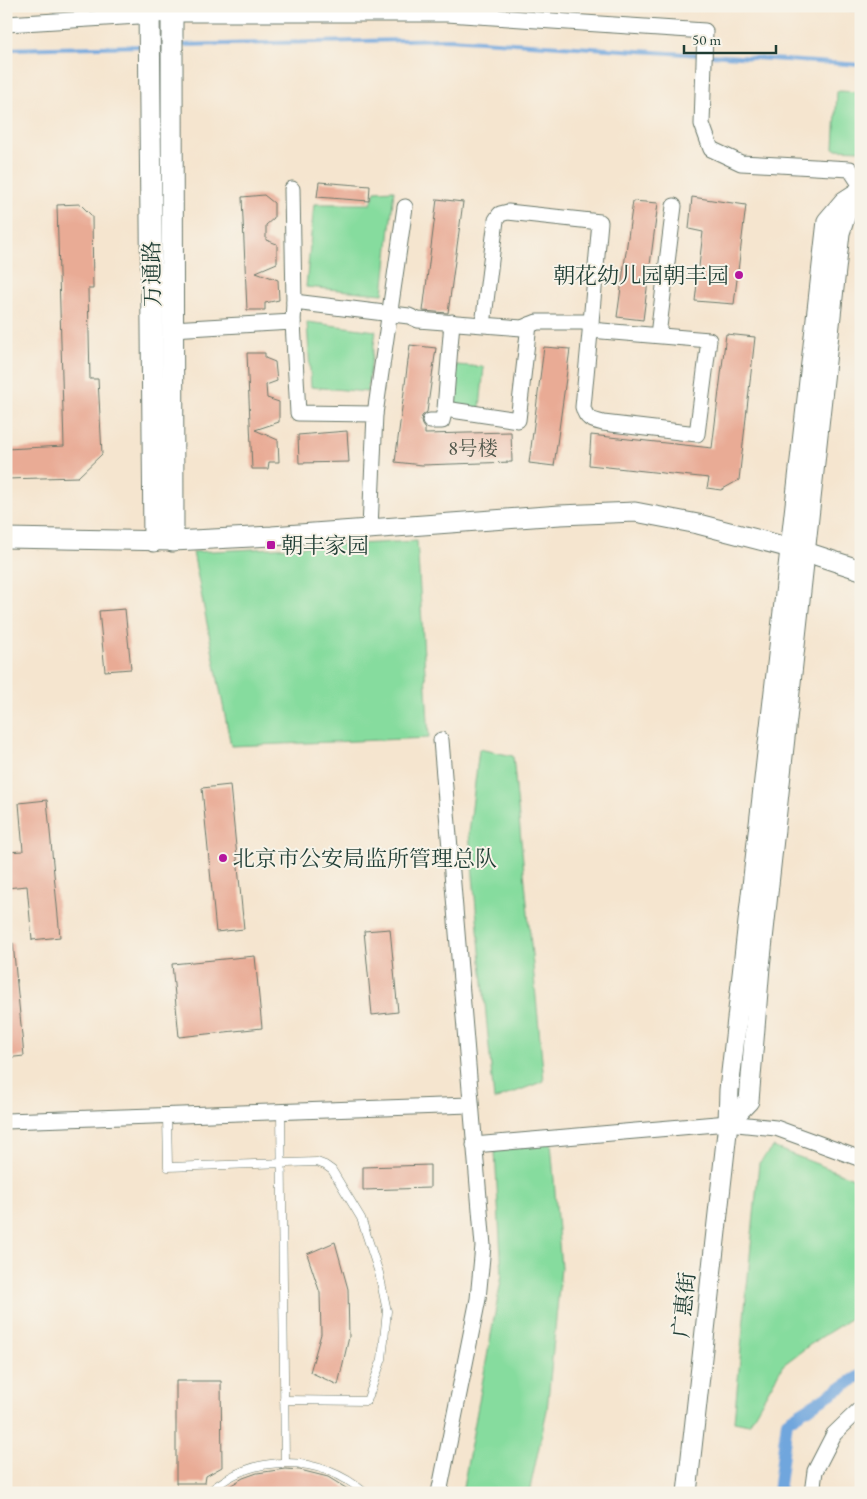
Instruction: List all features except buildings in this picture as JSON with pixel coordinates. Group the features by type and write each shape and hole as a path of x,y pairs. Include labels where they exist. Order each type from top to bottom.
{"main road":[{"name":"万通路","path":"163,541 172,329 172,10"},
{"name":"万通路","path":"149,11 163,541"}],"street":[{"path":"6,24 172,10 448,14 705,30 702,124 710,149 741,163 850,169 861,186"},
{"path":"292,189 293,322 298,413 375,414"},
{"path":"728,1123 749,1101 798,550 806,537 840,233 846,214 861,191"},
{"path":"658,335 674,206"},
{"path":"370,528 375,414 405,207"},
{"path":"294,302 409,316 418,320 522,328 537,322 590,326 709,340 697,434 602,423 589,420 585,415 583,408 590,326 600,222 508,212 500,214 496,220 483,324"},
{"path":"172,329 293,322"},
{"path":"430,421 442,421 445,409 452,322"},
{"path":"445,409 518,420 529,325"},
{"path":"6,538 163,541 272,536 560,515 635,512 698,524 798,550 861,570"},
{"path":"439,1493 478,1299 483,1246 441,740"},
{"path":"6,1121 470,1105"},
{"path":"474,1144 728,1123 776,1128 861,1159"},
{"name":"广惠街","path":"687,1493 728,1123"},
{"path":"812,1493 815,1471 834,1434 861,1408"}],"lane":[{"path":"281,1112 285,1462"},
{"path":"167,1116 168,1167 317,1162 332,1170 361,1218 380,1273 387,1311 382,1359 367,1402 284,1400"},
{"path":"208,1493 226,1479 240,1472 270,1463 285,1462 308,1464 330,1471 344,1477 365,1493"}],"green space":[{"path":"837,91 861,92 861,150 834,149"},
{"path":"394,190 383,294 306,287 314,204 371,204 375,191"},
{"path":"307,322 376,331 367,392 311,387"},
{"path":"456,365 484,367 480,408 453,404"},
{"path":"417,541 429,738 231,746 193,552"},
{"path":"479,749 513,756 544,1081 494,1100 469,833"},
{"path":"551,1142 561,1268 547,1410 529,1493 462,1493 502,1275 495,1151"},
{"path":"773,1147 861,1181 861,1312 815,1341 783,1365 749,1424 734,1421 759,1163"}],"waterway":[{"path":"780,6 861,9"},
{"path":"178,45 449,39 701,55"},
{"path":"6,49 144,46"},
{"path":"708,55 861,65"},
{"path":"778,1493 787,1421 861,1375"}],"place":[{"name":"朝花幼儿园朝丰园","path":"739,275"},
{"name":"朝丰家园","path":"271,545"},
{"name":"北京市公安局监所管理总队","path":"223,858"}]}
